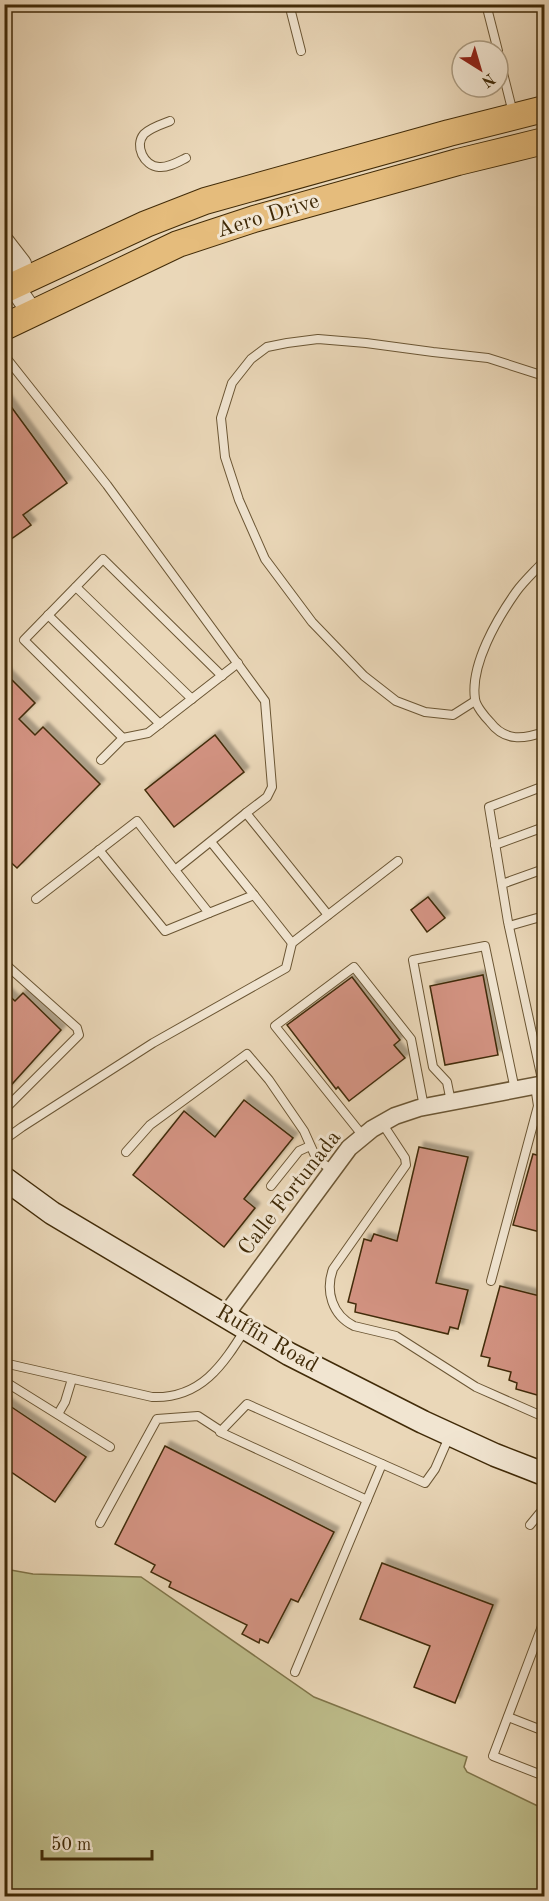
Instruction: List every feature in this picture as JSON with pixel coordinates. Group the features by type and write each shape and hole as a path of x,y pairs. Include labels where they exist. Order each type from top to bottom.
{"main road":[{"name":"Aero Drive","path":"7,286 146,224 205,201 544,109"},
{"path":"341,195 375,171 491,141 505,132 514,117"},
{"name":"Aero Drive","path":"4,327 178,244 254,219 458,162 544,141"},
{"name":"Ruffin Road","path":"4,1178 52,1213 289,1354 450,1435 544,1474"}],"street":[{"path":"4,242 21,264 7,286 33,314"},
{"name":"Calle Fortunada","path":"225,1316 349,1148 363,1136 395,1116 424,1107 541,1085"}],"lane":[{"path":"289,4 301,51"},
{"path":"486,4 495,39"},
{"path":"510,99 514,117"},
{"path":"170,121 146,132 140,144 142,156 147,162 159,167 166,167 186,158"},
{"path":"475,700 453,715 425,712 396,701 364,676 312,622 265,559 239,500 225,457 221,418 232,383 251,359 267,347 318,339 488,358 544,376"},
{"path":"4,355 107,485 265,701 272,787 267,796 175,870"},
{"path":"123,738 24,640 103,560 222,676"},
{"path":"544,561 517,591 489,634 477,670 475,700 492,725 508,736 526,738 544,732"},
{"path":"76,587 192,699"},
{"path":"48,615 160,724"},
{"path":"101,760 123,738 148,733 238,663"},
{"path":"491,1281 538,1106 541,1085 508,926 489,807 544,786"},
{"path":"246,813 328,915"},
{"path":"36,899 137,821 209,913"},
{"path":"495,845 544,827"},
{"path":"211,842 292,943"},
{"path":"99,850 165,931 254,895"},
{"path":"4,1140 153,1043 286,968 292,943 398,861"},
{"path":"502,885 544,869"},
{"path":"508,926 544,916"},
{"path":"451,1102 447,1083 433,1067 413,960 485,946 515,1090"},
{"path":"4,963 79,1031 79,1035 4,1110"},
{"path":"363,1136 275,1026 354,967 411,1039 424,1107"},
{"path":"126,1152 150,1125 247,1054 304,1131 316,1160 333,1170"},
{"path":"382,1123 405,1158 406,1165 333,1269 329,1289 336,1310 348,1323 396,1336 476,1387 544,1417"},
{"path":"271,1186 299,1151 310,1146"},
{"path":"110,1447 4,1380 6,1364 152,1397 166,1398 202,1382 216,1372 246,1328"},
{"path":"58,1414 65,1402 72,1379"},
{"path":"221,1431 247,1404 425,1483 435,1469 450,1435"},
{"path":"100,1523 157,1419 198,1416 220,1432 367,1500"},
{"path":"295,1672 382,1464"},
{"path":"530,1525 544,1508"},
{"path":"544,1621 493,1756 544,1776"},
{"path":"508,1717 544,1731"}],"shaded area":[{"path":"5,1569 33,1574 141,1577 314,1697 467,1757 464,1767 467,1772 544,1809 544,1896 20,1896 4,1887"}],"building":[{"path":"4,397 67,483 23,515 31,525 4,544"},
{"path":"4,672 35,703 19,719 35,735 43,727 100,784 17,868 4,856"},
{"path":"215,735 244,772 174,827 145,790"},
{"path":"428,897 445,918 427,932 411,910"},
{"path":"483,975 498,1055 445,1065 430,986"},
{"path":"352,977 400,1040 394,1045 405,1058 349,1101 338,1087 336,1089 287,1025"},
{"path":"4,991 15,1001 23,993 61,1030 4,1093"},
{"path":"244,1100 293,1138 244,1199 255,1208 224,1247 133,1175 184,1111 215,1137"},
{"path":"419,1147 468,1157 436,1283 468,1290 458,1329 450,1327 448,1334 355,1312 356,1304 348,1302 364,1239 371,1241 374,1234 397,1241"},
{"path":"533,1154 544,1157 544,1233 513,1225"},
{"path":"500,1286 544,1297 544,1397 516,1389 517,1383 509,1380 511,1372 488,1366 490,1358 481,1356"},
{"path":"4,1402 86,1457 55,1502 4,1467"},
{"path":"165,1446 334,1532 298,1602 291,1599 268,1643 260,1639 259,1643 242,1634 247,1625 169,1587 171,1582 151,1572 155,1565 115,1544"},
{"path":"382,1563 493,1605 455,1703 414,1687 430,1646 360,1619"}]}
